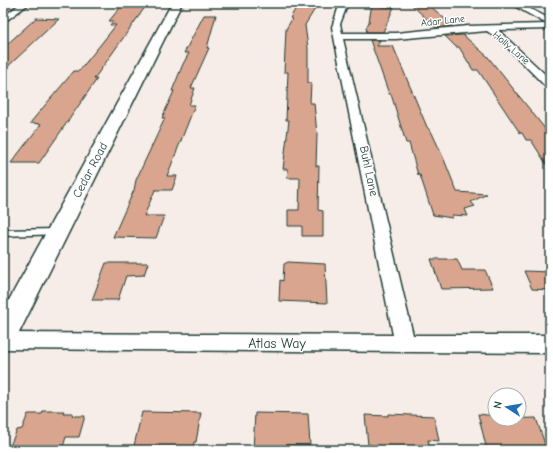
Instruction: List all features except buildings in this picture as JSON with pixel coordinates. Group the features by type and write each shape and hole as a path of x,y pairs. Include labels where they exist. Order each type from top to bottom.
{"street":[{"path":"3,21 26,3"},
{"name":"Cedar Road","path":"3,337 178,3"},
{"name":"Buhl Lane","path":"344,3 343,9 336,21 338,36 405,342"},
{"path":"513,3 550,22"},
{"name":"Adar Lane","path":"338,36 414,36 489,28 550,26"},
{"name":"Holly Lane","path":"489,28 513,47 550,85"},
{"name":"Atlas Way","path":"3,341 212,343 405,342 550,344"}],"lane":[{"path":"3,233 58,232"}]}
